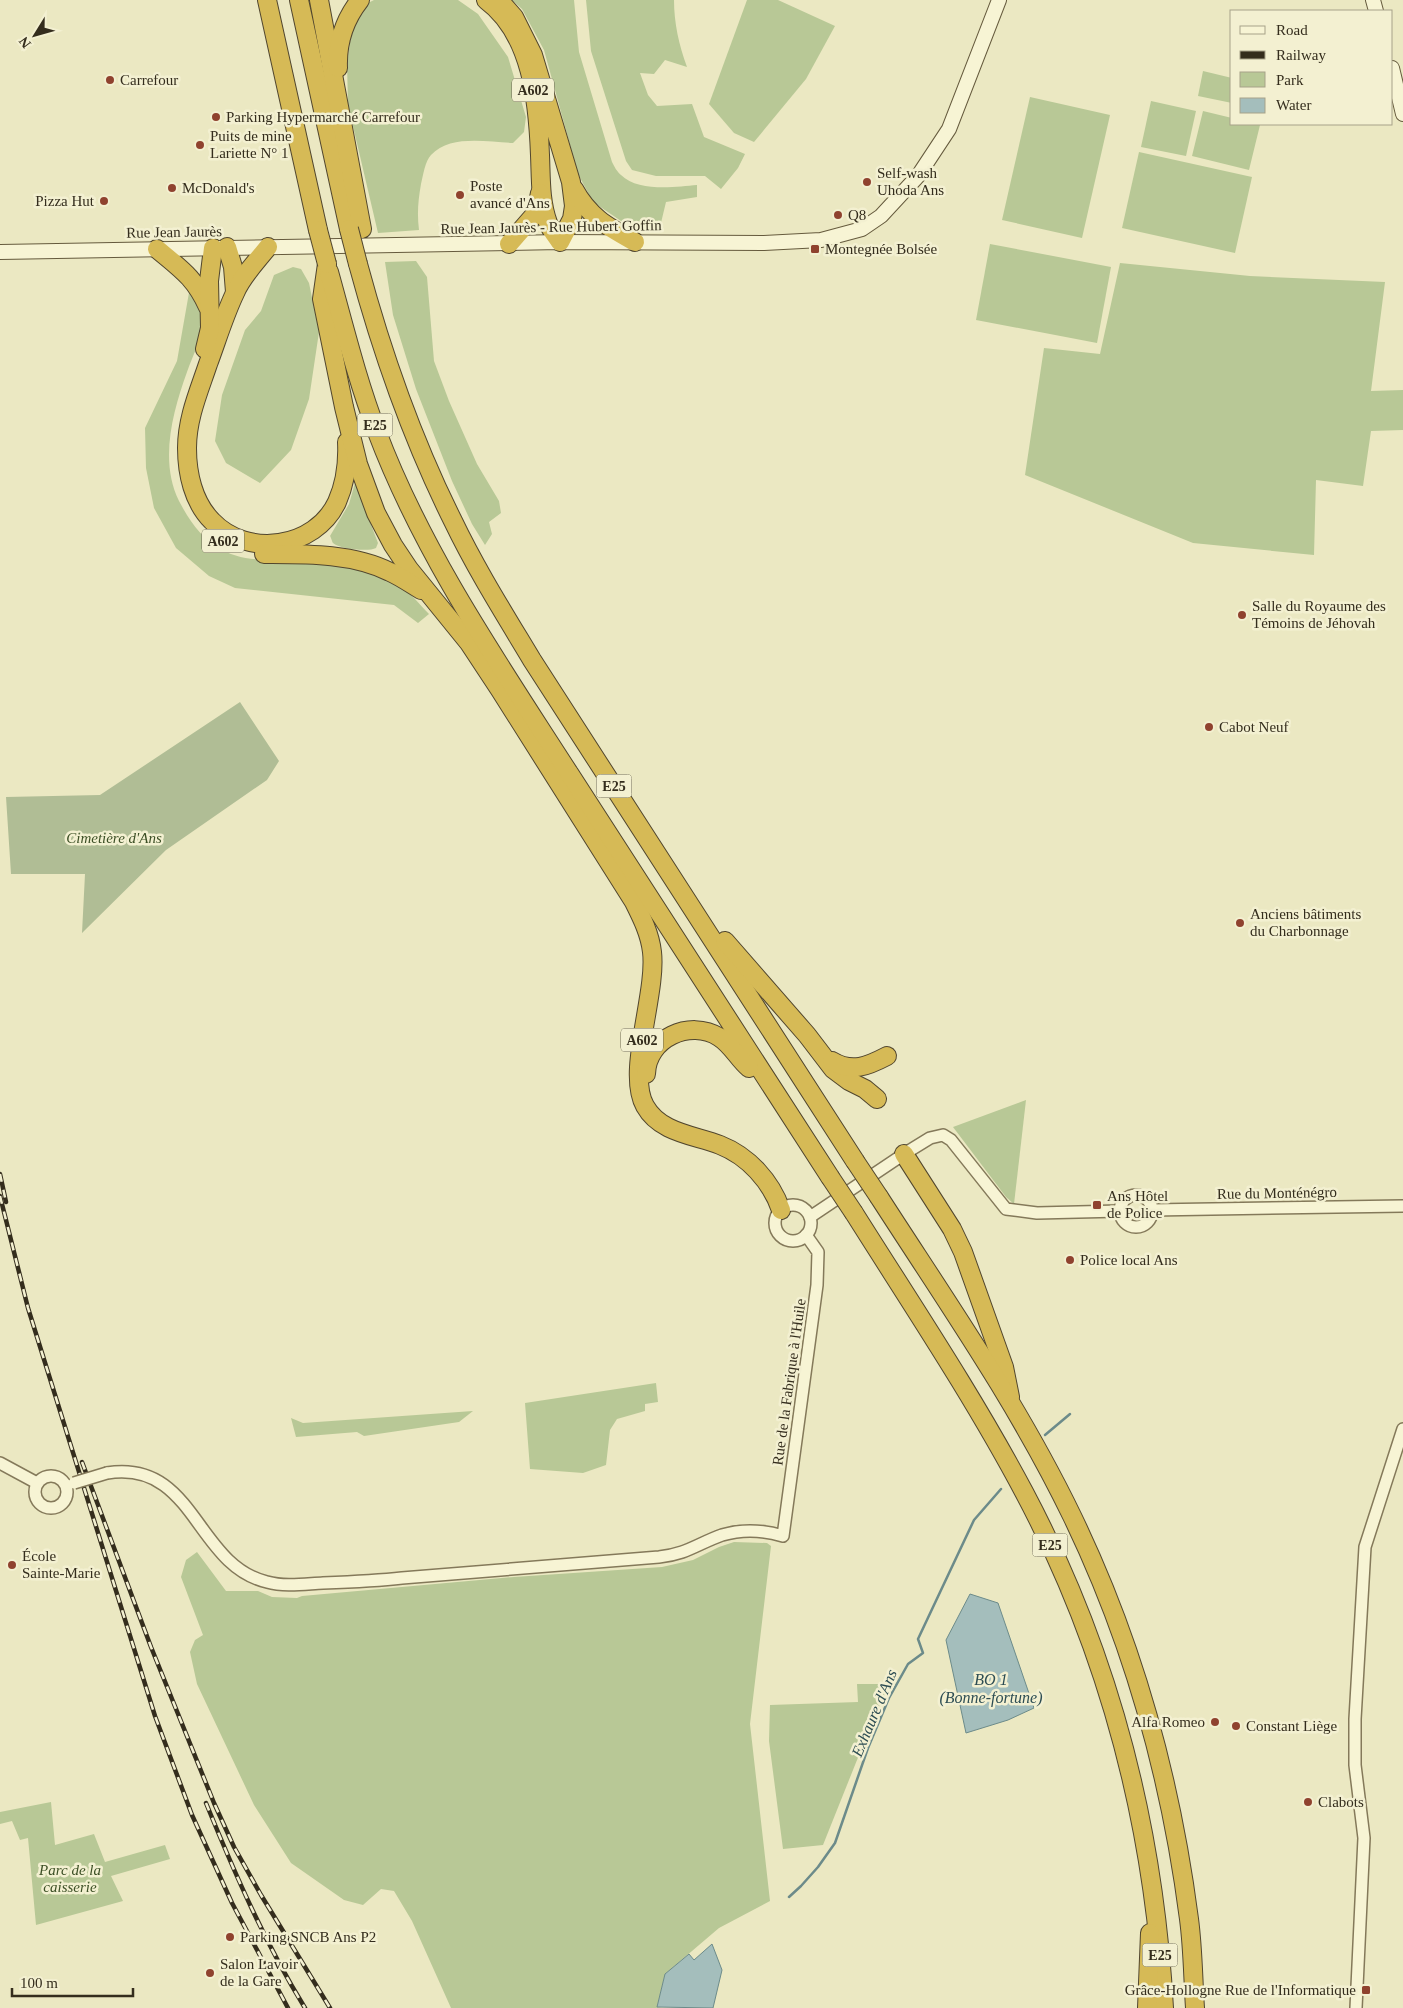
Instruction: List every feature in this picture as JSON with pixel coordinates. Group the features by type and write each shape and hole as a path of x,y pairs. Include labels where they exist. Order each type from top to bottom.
{"highway":[{"name":"E25","path":"267,0 318,230 355,368 378,433 402,489 505,685 630,868 854,1213 989,1429 1024,1493 1078,1607 1102,1672 1127,1756 1143,1830 1160,1943 1164,2008"},
{"name":"E25","path":"299,0 356,229 358,264 377,333 428,468 470,555 532,660 879,1197 1012,1407 1072,1516 1102,1586 1145,1708 1175,1834 1189,1921 1195,2008"},
{"path":"319,0 342,116"},
{"path":"356,229 342,116 338,63 347,19 360,0"},
{"name":"A602","path":"486,0 493,5 513,31 524,54 530,73 537,114 540,193 548,224 560,242 572,218 574,206 571,182 533,55 514,17 499,0"},
{"name":"A602","path":"571,182 589,212 599,221 635,242"},
{"name":"A602","path":"509,244 536,213 540,193"},
{"name":"A602","path":"268,247 235,292 195,401 188,437 188,466 198,503 212,521 226,533 244,541 262,544 281,543 296,539 311,531 324,519 337,502 345,473 348,444 344,407"},
{"name":"A602","path":"220,248 233,267 235,292"},
{"name":"A602","path":"220,248 209,281 210,328 185,402 180,421 177,449 184,493 193,511 207,530 226,544 244,551 261,554 297,554 342,558 365,563 389,572 428,595"},
{"path":"157,249 189,276 200,289 210,309"},
{"name":"A602","path":"327,264 322,299 344,407 358,464 376,513 393,545 428,595 505,685 634,902 648,934 652,953 652,972 640,1057 639,1080 640,1093 644,1105 660,1124 721,1145 749,1162 760,1173 777,1200 787,1207"},
{"name":"A602","path":"580,814 630,868"},
{"path":"696,913 724,941 825,1057 833,1069 849,1081 865,1089 877,1099"},
{"name":"A602","path":"770,1084 745,1064 729,1045 718,1036 701,1030 688,1030 674,1034 665,1040 650,1057 646,1069 646,1082 650,1097 658,1110 674,1121 728,1136 754,1152 787,1207"},
{"path":"825,1057 839,1066 851,1068 869,1066 887,1056"},
{"path":"904,1154 952,1229 963,1252 1004,1367 1012,1407"},
{"path":"1147,2008 1149,1941 1154,1903"}],"main road":[{"name":"Rue Jean Jaurès - Rue Hubert Goffin","path":"348,247 560,242 821,240 862,229 881,216 918,176 949,129 999,0"},
{"path":"1393,72 1403,114"},
{"name":"Rue Jean Jaurès","path":"0,252 348,247"}],"street":[{"path":"810,1217 904,1154 930,1138 943,1135 956,1146 1006,1209 1036,1213 1120,1211"},
{"path":"1134,1195 1140,1195 1148,1200 1152,1210 1147,1222 1138,1227 1124,1221 1120,1211 1124,1200 1134,1195"},
{"name":"Rue du Monténégro","path":"1152,1210 1403,1206"},
{"path":"787,1207 803,1208 810,1217 811,1224 806,1235 797,1240 790,1240 776,1229 775,1221 787,1207"},
{"name":"Rue de la Fabrique à l'Huile","path":"70,1485 107,1472 122,1471 140,1473 164,1484 180,1498 217,1548 233,1565 254,1578 265,1582 286,1585 358,1582 659,1557 682,1553 733,1532 758,1531 783,1536 817,1285 818,1252 806,1235"},
{"path":"1356,2008 1364,1838 1355,1765 1355,1719 1365,1547 1403,1429"},
{"path":"0,1463 37,1483"},
{"path":"50,1476 70,1485 65,1500 60,1504 49,1508 37,1501 35,1492 37,1483 44,1477 50,1476"}],"green space":[{"path":"374,0 458,0 478,14 508,57 526,117 524,132 513,143 459,142 439,148 431,155 423,173 420,190 419,230 378,233 348,105 347,63 352,28 364,5"},
{"path":"512,0 574,0 579,52 612,162 620,174 637,184 647,186 697,185 697,197 666,202 660,227 624,223 593,202 578,174 544,50 522,9"},
{"path":"586,0 674,0 678,34 687,67 665,60 654,74 640,73 648,95 657,106 692,104 704,137 745,154 738,168 721,189 705,176 656,176 632,170 626,161 591,51"},
{"path":"747,0 778,0 835,26 806,79 754,142 734,133 709,104"},
{"path":"1203,71 1230,78 1230,103 1198,96"},
{"path":"1030,97 1110,115 1082,238 1002,220"},
{"path":"1151,101 1196,111 1186,156 1141,147"},
{"path":"1203,111 1230,118 1230,125 1260,125 1249,170 1192,156"},
{"path":"1139,152 1252,177 1235,253 1122,228"},
{"path":"990,244 1111,267 1097,343 976,320"},
{"path":"416,261 427,277 434,361 449,401 477,464 499,501 501,513 489,522 492,534 485,545 472,524 452,481 416,389 393,315 385,262"},
{"path":"1120,263 1250,276 1385,282 1371,391 1403,390 1403,430 1371,431 1363,486 1316,480 1314,555 1193,543 1025,475 1044,348 1100,354"},
{"path":"293,267 301,269 309,283 319,332 309,399 291,450 260,483 226,463 215,441 222,395 245,330 261,311 274,275"},
{"path":"190,287 203,314 202,330 177,403 170,436 169,453 173,486 179,501 194,525 210,542 227,552 244,558 332,561 385,577 403,588 429,614 418,623 394,605 235,588 209,576 176,548 154,508 146,468 145,428 177,361"},
{"path":"355,483 378,543 376,548 361,550 341,547 333,543 330,536 349,504"},
{"name":"Cimetière d'Ans","path":"240,702 279,761 267,780 166,850 82,933 85,874 11,874 6,797 100,795"},
{"path":"1026,1100 1014,1204 1006,1197 953,1127"},
{"path":"656,1383 658,1402 645,1404 645,1411 617,1419 610,1430 606,1465 583,1473 530,1469 525,1403"},
{"path":"473,1411 459,1422 364,1436 357,1432 296,1437 291,1418 303,1423"},
{"path":"734,1542 767,1543 771,1546 750,1724 770,1901 719,1928 665,1974 657,2007 662,2008 451,2008 412,1921 394,1891 381,1889 363,1905 344,1900 291,1863 254,1805 197,1684 190,1652 195,1640 203,1635 181,1577 186,1560 197,1552 226,1591 258,1591 272,1597 297,1598 302,1596 514,1577 662,1567 693,1560"},
{"path":"857,1684 890,1684 875,1715 823,1845 783,1849 769,1741 770,1705 858,1702"},
{"name":"Parc de la caisserie","path":"51,1802 55,1845 94,1834 105,1862 165,1845 170,1859 111,1876 123,1901 36,1925 28,1838 20,1840 12,1821 0,1824 0,1812"}],"water":[{"name":"BO 1 (Bonne-fortune)","path":"970,1594 998,1603 1034,1708 1008,1720 966,1733 946,1640"},
{"path":"712,1944 722,1970 713,2008 657,2007 665,1974 689,1954 694,1960"}],"waterway":[{"name":"Exhaure d'Ans","path":"1045,1435 1070,1414"},
{"name":"Exhaure d'Ans","path":"789,1897 818,1867 835,1843 868,1748 889,1698 908,1664 923,1653 918,1639 974,1520 1001,1489"}],"railway":[{"path":"0,1174 6,1202"},
{"path":"0,1196 28,1308 155,1716 192,1815 232,1903 288,2008"},
{"path":"82,1462 151,1647 214,1803 234,1847 261,1895 330,2008"},
{"path":"206,1803 251,1908 305,2008"}],"place":[{"name":"Carrefour","path":"110,80"},
{"name":"Parking Hypermarché Carrefour","path":"216,117"},
{"name":"Puits de mine Lariette N° 1","path":"200,145"},
{"name":"Self-wash Uhoda Ans","path":"867,182"},
{"name":"McDonald's","path":"172,188"},
{"name":"Poste avancé d'Ans","path":"460,195"},
{"name":"Pizza Hut","path":"104,201"},
{"name":"Q8","path":"838,215"},
{"name":"Montegnée Bolsée","path":"815,249"},
{"name":"Salle du Royaume des Témoins de Jéhovah","path":"1242,615"},
{"name":"Cabot Neuf","path":"1209,727"},
{"name":"Anciens bâtiments du Charbonnage","path":"1240,923"},
{"name":"Ans Hôtel de Police","path":"1097,1205"},
{"name":"Police local Ans","path":"1070,1260"},
{"name":"École Sainte-Marie","path":"12,1565"},
{"name":"Alfa Romeo","path":"1215,1722"},
{"name":"Constant Liège","path":"1236,1726"},
{"name":"Clabots","path":"1308,1802"},
{"name":"Parking SNCB Ans P2","path":"230,1937"},
{"name":"Salon Lavoir de la Gare","path":"210,1973"},
{"name":"Grâce-Hollogne Rue de l'Informatique","path":"1366,1990"}]}
